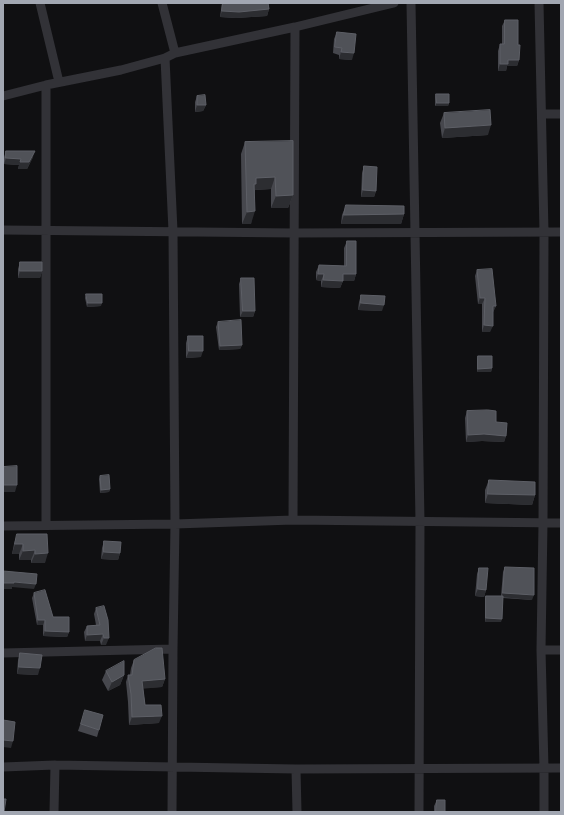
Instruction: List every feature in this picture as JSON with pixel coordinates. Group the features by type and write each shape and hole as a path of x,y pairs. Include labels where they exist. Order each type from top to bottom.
{"street":[{"path":"40,3 59,82"},
{"path":"162,3 175,53"},
{"path":"3,96 59,82 120,70 165,58 175,53 295,27 394,3"},
{"path":"411,3 420,522 419,812"},
{"path":"540,3 544,232 541,650 544,812"},
{"path":"293,520 295,27"},
{"path":"165,58 173,231 175,524 172,812"},
{"path":"46,85 46,525"},
{"path":"542,114 561,114"},
{"path":"3,230 294,233 561,232"},
{"path":"3,526 175,524 293,520 561,524"},
{"path":"3,653 173,648"},
{"path":"541,650 561,650"},
{"path":"54,812 55,764"},
{"path":"3,767 55,764 296,769 561,768"},
{"path":"296,769 297,812"}],"building":[{"path":"223,3 268,3 269,9 239,12 222,11"},
{"path":"505,20 518,20 518,45 520,45 519,60 508,60 508,64 500,64 500,44 504,44"},
{"path":"337,32 356,34 354,53 341,52 342,48 335,47"},
{"path":"436,94 449,94 449,103 437,103"},
{"path":"205,95 206,105 197,105 197,96"},
{"path":"490,110 491,125 445,128 444,113"},
{"path":"293,141 293,195 276,196 275,177 256,178 256,184 254,184 255,211 247,212 245,142"},
{"path":"6,151 35,151 29,162 20,162 21,159 6,158"},
{"path":"364,166 377,167 376,191 363,190"},
{"path":"346,205 404,206 404,214 344,215"},
{"path":"347,241 356,241 356,274 343,274 343,281 323,280 324,274 318,274 319,265 346,266"},
{"path":"20,262 42,262 42,271 20,271"},
{"path":"492,269 496,306 493,306 493,326 484,325 485,298 480,298 477,270"},
{"path":"241,278 254,278 255,311 243,311"},
{"path":"86,294 102,294 102,303 88,303"},
{"path":"361,295 385,296 384,305 361,303"},
{"path":"241,320 242,345 220,346 218,322"},
{"path":"188,336 203,336 203,351 189,351"},
{"path":"478,356 492,356 492,368 478,369"},
{"path":"467,411 496,411 496,422 507,423 506,436 484,434 468,435"},
{"path":"17,466 17,485 3,485 3,467"},
{"path":"109,475 110,489 101,490 100,476"},
{"path":"489,480 535,482 535,495 488,494"},
{"path":"17,534 47,534 48,553 35,554 35,550 23,551 23,544 15,544"},
{"path":"104,541 121,542 120,553 104,552"},
{"path":"505,567 534,568 534,595 503,593"},
{"path":"479,568 488,568 486,590 478,589"},
{"path":"3,571 37,574 36,584 14,582 3,583"},
{"path":"45,590 53,617 69,617 69,632 45,631 45,620 38,620 34,593"},
{"path":"486,596 503,596 502,619 486,618"},
{"path":"104,606 108,620 109,638 104,638 103,634 87,635 87,626 100,625 96,608"},
{"path":"156,648 162,648 165,679 142,681 145,705 161,705 162,716 132,717 128,675 132,675 134,660"},
{"path":"20,653 42,655 40,668 19,667"},
{"path":"124,661 124,675 112,682 106,671"},
{"path":"85,710 103,715 99,730 81,724"},
{"path":"3,720 15,722 13,741 3,740"},
{"path":"3,799 6,799 4,812 3,812"},
{"path":"437,800 445,800 445,812 436,812"}]}
